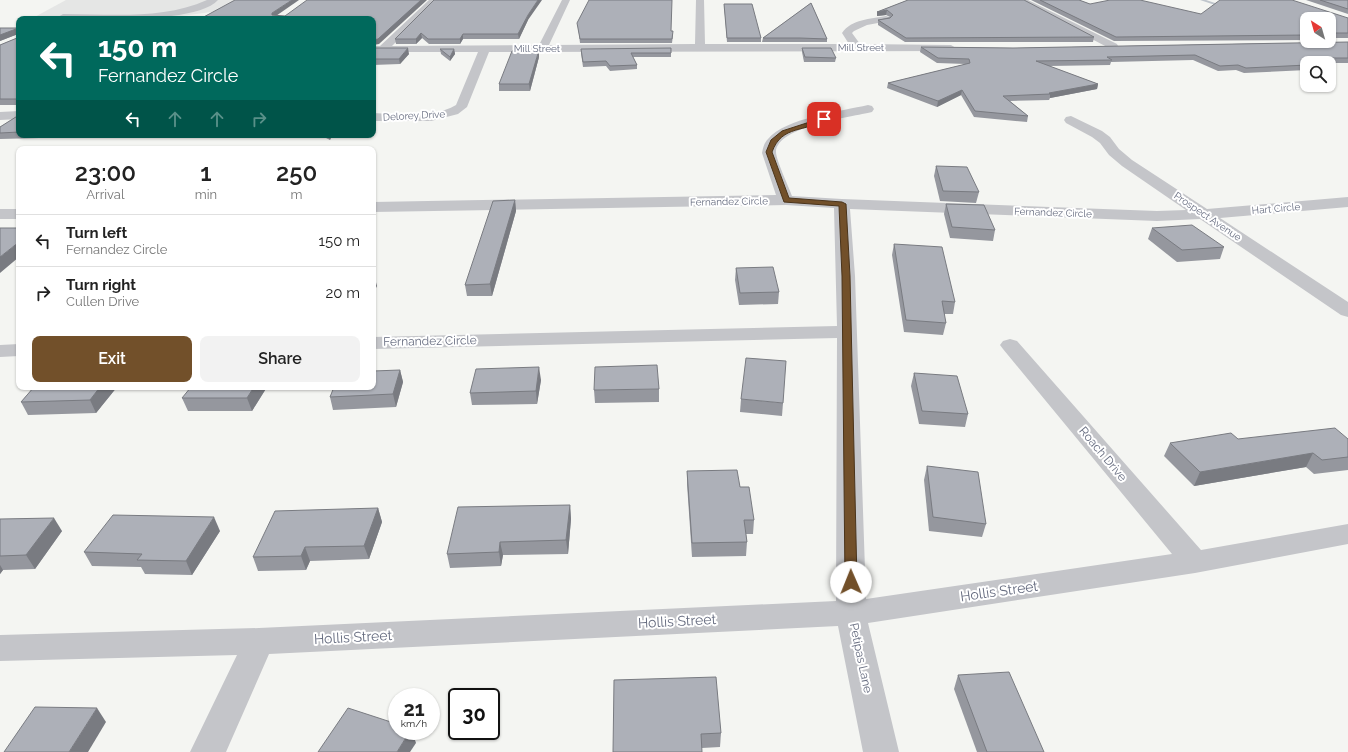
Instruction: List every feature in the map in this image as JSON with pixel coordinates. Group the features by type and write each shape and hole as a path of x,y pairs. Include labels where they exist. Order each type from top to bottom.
{"street":[{"path":"125,16 158,15 193,9 206,5 214,0"},
{"path":"378,49 434,0"},
{"path":"543,47 566,0"},
{"path":"700,0 700,47"},
{"path":"1021,0 1117,46 1089,47"},
{"path":"64,16 84,7"},
{"path":"856,47 847,33 849,30 857,26 886,19"},
{"name":"Mill Street","path":"378,49 543,47 964,48"},
{"name":"Delorey Drive","path":"376,117 431,116 446,114 458,110 461,107 485,48"},
{"path":"786,200 769,152 773,141 784,132 800,126 868,109"},
{"path":"0,116 16,116"},
{"name":"Prospect Avenue","path":"1071,120 1105,140 1114,152 1127,163 1348,311"},
{"name":"Fernandez Circle","path":"376,208 786,200 842,204 1157,216 1205,214"},
{"name":"Hart Circle","path":"1205,214 1348,202"},
{"name":"Petipas Lane","path":"842,204 846,276 851,613 881,752"},
{"path":"0,214 16,214"},
{"name":"Fernandez Circle","path":"376,343 846,332"},
{"name":"Roach Drive","path":"1010,345 1195,562"},
{"path":"0,350 16,350"},
{"name":"Hollis Street","path":"0,648 259,641 851,613 1195,562 1348,534"},
{"path":"208,752 259,641"}],"shaded area":[{"path":"66,0 238,0 219,11 181,16 37,16"}],"building":[{"path":"235,0 292,0 272,13 272,15 285,16 206,16"},
{"path":"307,0 421,0 376,39 376,16 285,16"},
{"path":"434,0 538,0 518,34 463,34 460,39 428,39 421,33 416,39 395,39"},
{"path":"589,0 672,0 672,39 580,39 577,23"},
{"path":"908,0 1024,0 1094,37 906,38 878,20 890,18 893,15 887,10 877,12"},
{"path":"1040,0 1079,0 1090,4 1110,0 1140,0 1201,14 1220,0 1292,0 1329,12 1300,12 1300,35 1116,37"},
{"path":"1320,0 1348,0 1348,9"},
{"path":"811,3 827,39 763,38"},
{"path":"724,4 752,4 761,38 727,38"},
{"path":"1336,14 1348,18 1348,33 1336,33"},
{"path":"0,28 16,28 16,29 0,35"},
{"path":"16,38 16,99 0,99 0,45"},
{"path":"1336,42 1348,42 1348,58 1336,58 1336,56 1300,56 1300,65 1246,68 1238,65 1220,66 1195,55 1107,57 1112,60 1036,61 1098,84 1049,93 1050,94 1003,96 1028,116 975,111 962,90 938,101 888,83 970,63 969,59 938,58 921,47 1013,48 1300,43 1300,48 1336,48"},
{"path":"376,48 408,48 399,59 376,59"},
{"path":"671,48 671,53 631,53 637,65 610,66 606,61 583,62 581,49"},
{"path":"802,48 831,48 836,58 805,57"},
{"path":"440,49 454,49 450,57"},
{"path":"539,50 529,84 499,84 512,51"},
{"path":"16,117 16,132 0,133 0,127"},
{"path":"936,166 967,167 979,192 943,191"},
{"path":"515,200 490,284 465,285 493,201"},
{"path":"946,204 984,205 995,230 952,227"},
{"path":"1192,225 1224,247 1182,250 1152,228"},
{"path":"0,228 16,228 16,244 0,257"},
{"path":"894,244 942,247 955,302 942,301 946,323 906,320"},
{"path":"773,267 779,292 740,293 736,268"},
{"path":"746,358 786,361 783,403 741,399"},
{"path":"657,365 659,389 594,390 595,367"},
{"path":"539,367 536,391 470,393 476,369"},
{"path":"400,370 393,394 330,397 333,390 376,390 376,371"},
{"path":"914,373 957,376 968,414 922,411"},
{"path":"31,390 98,390 90,400 21,402"},
{"path":"189,390 252,390 247,398 182,398"},
{"path":"1335,428 1348,439 1348,457 1322,460 1313,453 1200,472 1170,443 1231,433 1238,439"},
{"path":"927,466 978,472 986,524 933,517"},
{"path":"737,470 740,487 749,487 754,520 744,520 747,542 692,543 687,471"},
{"path":"570,505 566,540 500,542 499,552 447,554 458,507"},
{"path":"378,508 364,546 305,547 301,556 253,557 275,511"},
{"path":"113,515 214,517 186,561 137,560 142,554 84,552"},
{"path":"54,518 26,555 0,556 0,519"},
{"path":"1009,672 1044,752 987,752 958,675"},
{"path":"716,677 721,733 701,734 702,752 613,752 614,680"},
{"path":"35,707 97,708 69,752 4,752"},
{"path":"348,708 388,721 388,740 404,740 397,752 318,752"}],"waterway":[{"path":"1202,0 1225,7"}],"route":[{"path":"824,119 784,132 773,141 769,152 786,200 842,204 846,276 851,582"}]}
